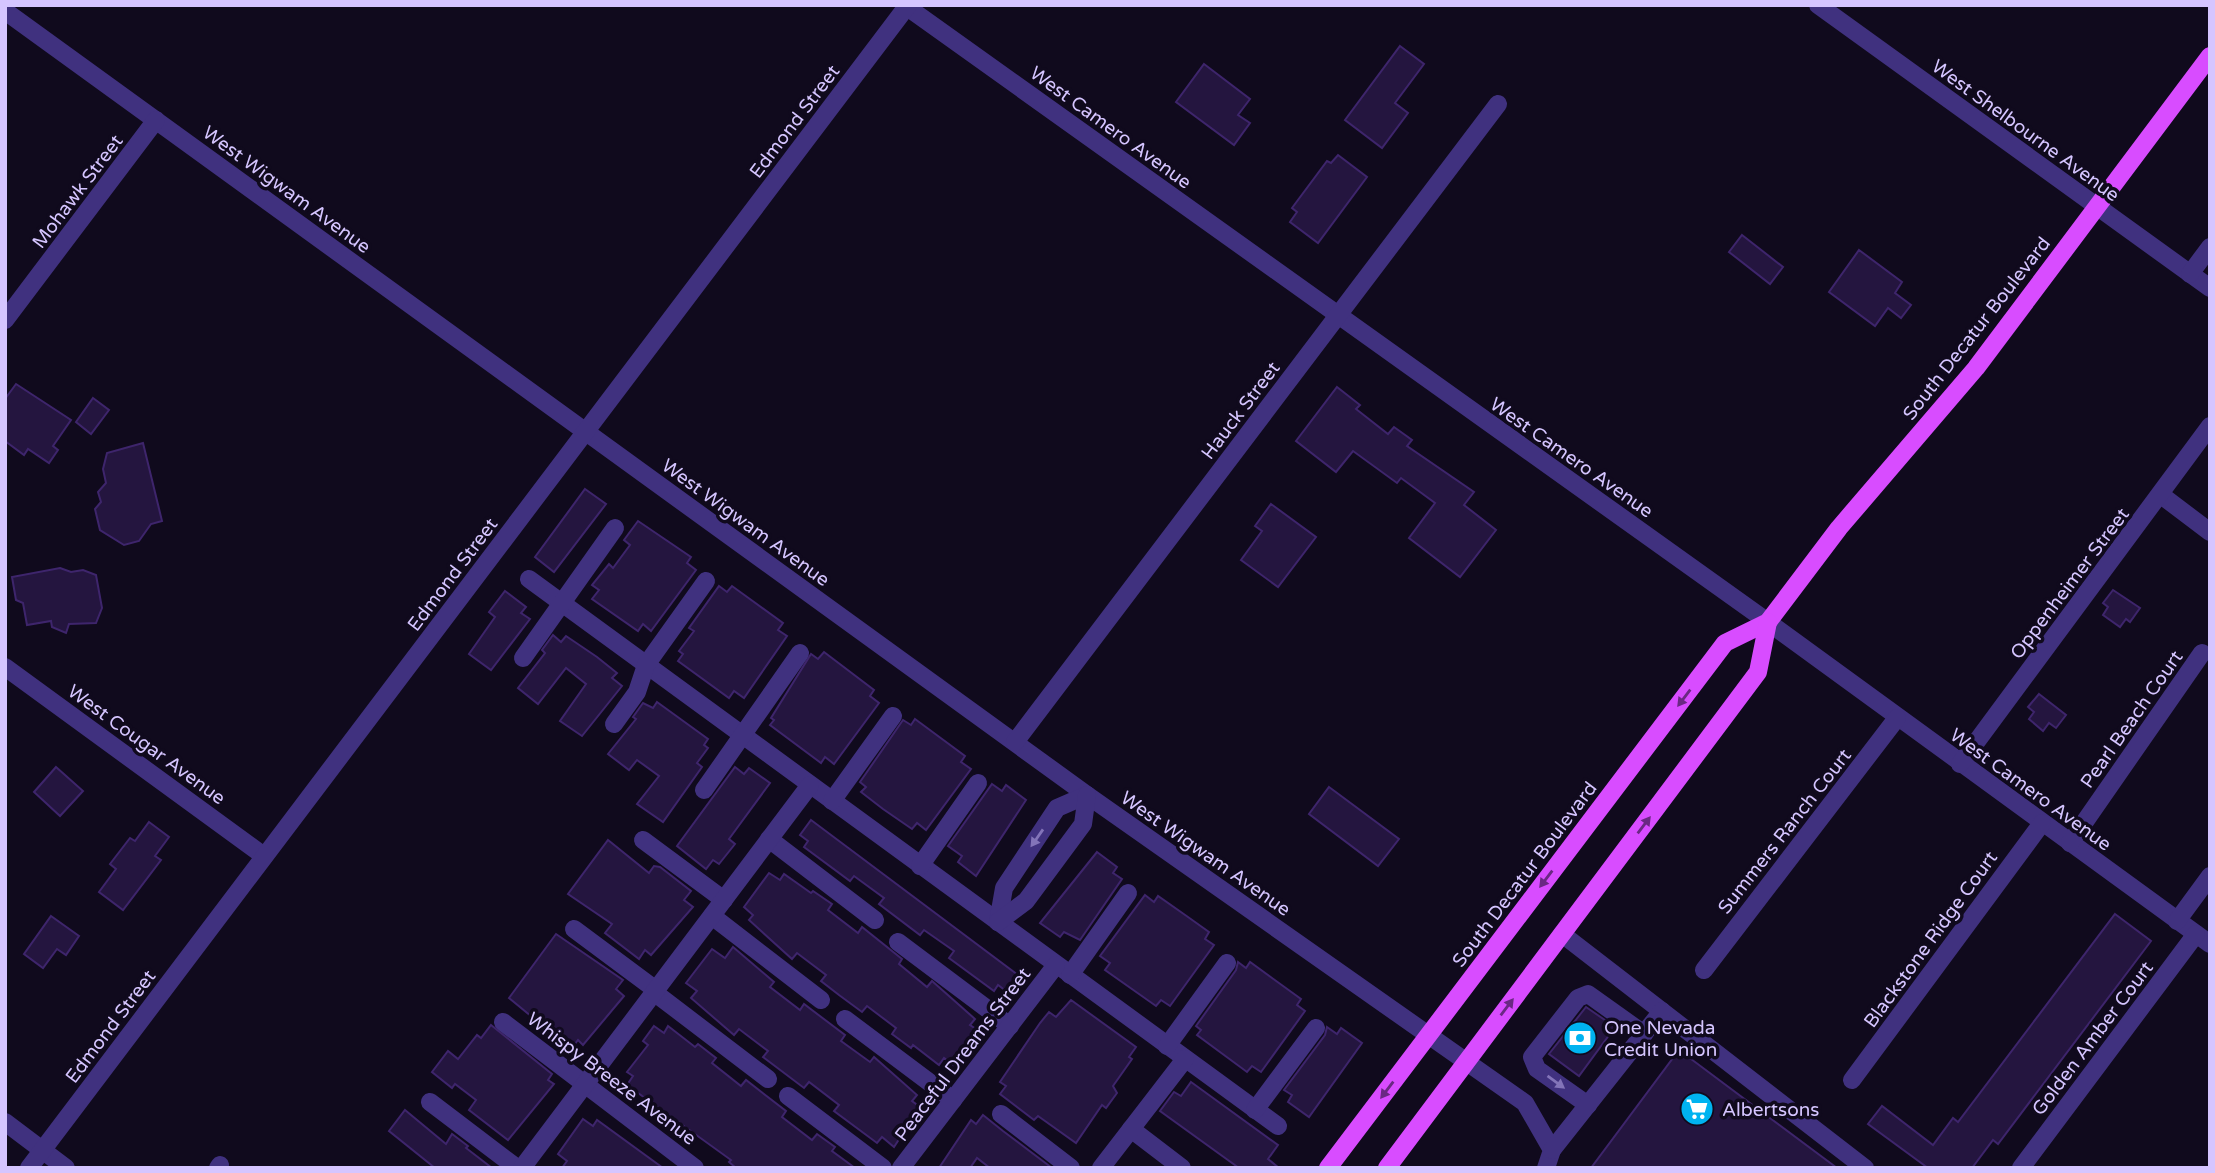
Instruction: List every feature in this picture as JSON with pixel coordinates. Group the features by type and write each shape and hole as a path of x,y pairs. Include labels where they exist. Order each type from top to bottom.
{"main road":[{"name":"South Decatur Boulevard","path":"1387,1168 1758,672 1768,622 1839,528 1976,368 2210,55"},
{"name":"South Decatur Boulevard","path":"1328,1168 1725,643 1768,622"}],"street":[{"name":"West Shelbourne Avenue","path":"1818,5 2210,288"},
{"name":"West Camero Avenue","path":"907,6 1768,622 2203,939"},
{"name":"Edmond Street","path":"29,1168 907,6"},
{"name":"West Wigwam Avenue","path":"5,11 1087,795 1525,1102 1547,1162"},
{"name":"Hauck Street","path":"1015,742 1498,104"},
{"name":"Mohawk Street","path":"5,320 156,120"},
{"path":"2190,274 2210,247"},
{"name":"Oppenheimer Street","path":"1961,764 2210,426"},
{"path":"2161,495 2210,532"},
{"path":"523,658 615,528"},
{"path":"529,579 1278,1126"},
{"path":"614,724 637,692 646,664 706,581"},
{"path":"704,790 800,653"},
{"name":"Pearl Beach Court","path":"2070,843 2202,653"},
{"name":"West Cougar Avenue","path":"5,667 264,856"},
{"path":"832,801 893,716"},
{"name":"Summers Ranch Court","path":"1704,970 1897,718"},
{"path":"920,866 978,783"},
{"path":"522,1168 810,785"},
{"path":"998,922 1004,888 1058,808 1087,795"},
{"path":"998,922 1026,901 1083,824 1087,795"},
{"name":"Blackstone Ridge Court","path":"1852,1080 2042,823"},
{"path":"769,839 875,920"},
{"path":"643,840 724,900"},
{"path":"1017,867 1040,881"},
{"path":"2177,921 2210,876"},
{"name":"Peaceful Dreams Street","path":"901,1168 1010,1027 1063,970 1128,893"},
{"path":"712,916 821,1000"},
{"path":"574,929 768,1079"},
{"path":"1562,934 1865,1168"},
{"name":"Golden Amber Court","path":"2021,1168 2203,939"},
{"path":"898,942 1010,1027"},
{"path":"1167,1046 1227,963"},
{"path":"1588,1105 1537,1069 1532,1057 1578,998 1588,994 1644,1034"},
{"path":"1547,1162 1662,1011"},
{"path":"845,1018 953,1100"},
{"name":"Whispy Breeze Avenue","path":"503,1022 695,1168"},
{"path":"1255,1110 1316,1028"},
{"path":"1101,1168 1185,1059"},
{"path":"788,1096 883,1168"},
{"path":"430,1102 517,1168"},
{"path":"1001,1114 1071,1168"},
{"path":"5,1122 66,1168"},
{"path":"1131,1129 1182,1168"}],"building":[{"path":"1400,46 1424,64 1395,103 1408,113 1382,148 1345,120"},
{"path":"1204,64 1250,99 1238,115 1250,123 1234,145 1176,102"},
{"path":"1338,155 1367,177 1318,243 1290,222 1297,212 1292,208 1327,161 1331,163"},
{"path":"1742,235 1783,267 1770,284 1729,252"},
{"path":"1859,250 1902,282 1895,293 1911,305 1901,318 1888,308 1875,326 1829,292"},
{"path":"16,384 71,420 53,446 58,450 49,463 28,449 24,455 5,441 5,399"},
{"path":"1337,387 1360,405 1356,409 1388,434 1394,427 1412,440 1407,446 1474,492 1464,505 1496,530 1460,577 1409,538 1435,503 1401,478 1397,483 1353,451 1336,472 1296,441"},
{"path":"93,398 109,410 91,434 76,422"},
{"path":"143,443 162,521 151,524 139,541 124,545 100,530 95,509 101,502 98,492 106,483 103,469 107,453"},
{"path":"585,489 606,504 554,572 535,557"},
{"path":"1271,504 1316,537 1278,587 1241,560 1262,531 1255,526"},
{"path":"638,521 691,557 687,563 696,570 651,631 643,624 638,631 592,599 599,590 592,585 609,564 613,568 630,545 624,540"},
{"path":"60,568 71,572 83,570 96,575 102,608 96,623 69,624 66,633 52,627 51,621 27,625 23,603 16,600 12,577"},
{"path":"719,586 727,592 732,586 783,623 778,630 787,636 744,698 734,691 729,698 678,661 683,654 679,651 694,631 689,628"},
{"path":"2113,590 2140,608 2130,622 2126,619 2120,627 2103,615 2108,607 2103,603"},
{"path":"505,591 526,607 521,613 530,619 491,670 469,654 495,617 489,612"},
{"path":"553,635 561,642 566,636 597,657 617,673 612,678 622,686 582,736 560,721 586,684 566,668 538,704 518,688 545,653 542,650"},
{"path":"824,652 874,690 870,696 879,703 834,764 825,757 821,763 770,725 774,720 771,718 811,654 818,659"},
{"path":"2039,694 2066,715 2056,728 2049,723 2043,731 2029,719 2034,712 2028,707"},
{"path":"657,702 708,739 704,745 708,748 697,763 702,767 663,822 637,804 659,776 637,760 629,770 608,754 636,719 633,717 643,703 653,708"},
{"path":"915,719 965,756 961,762 971,769 926,830 917,823 912,829 883,809 861,792 866,787 860,782 903,720 911,725"},
{"path":"56,767 83,791 60,816 34,792"},
{"path":"735,767 744,774 749,768 770,783 729,839 735,844 719,864 713,860 706,869 677,846"},
{"path":"992,784 1002,791 1006,785 1026,800 976,876 958,862 962,856 948,846"},
{"path":"1329,787 1399,839 1378,866 1309,814"},
{"path":"811,820 1022,978 1010,994 998,985 994,991 949,958 954,951 924,930 920,935 879,904 884,898 854,876 850,881 804,847 808,841 800,835"},
{"path":"149,822 169,837 155,856 161,860 123,910 99,892 116,869 110,864 130,838 135,841"},
{"path":"608,840 649,873 654,866 660,867 691,891 684,900 693,907 651,955 645,950 639,959 605,933 612,924 568,894"},
{"path":"1097,852 1117,867 1113,873 1122,879 1080,940 1064,932 1060,937 1040,923"},
{"path":"769,873 780,880 784,874 832,904 828,910 858,933 862,927 902,959 899,964 927,987 932,981 975,1019 970,1025 979,1031 953,1065 944,1058 939,1065 913,1045 911,1048 892,1034 896,1028 867,1006 862,1012 821,981 826,975 797,953 792,959 749,920 753,915 744,907"},
{"path":"1145,895 1154,902 1158,896 1209,932 1205,939 1214,945 1170,1006 1161,1000 1156,1006 1105,970 1110,963 1100,956"},
{"path":"2115,914 2151,941 1998,1144 1993,1140 1972,1168 1928,1168 1868,1124 1882,1106 1933,1145 1953,1118 1958,1122"},
{"path":"51,916 79,936 66,955 57,949 43,968 24,954"},
{"path":"556,934 623,980 616,989 624,996 583,1045 578,1040 571,1049 509,998"},
{"path":"733,947 774,982 770,987 800,1010 804,1004 845,1035 841,1041 870,1062 874,1057 917,1095 912,1101 920,1107 894,1147 882,1137 877,1143 834,1111 839,1105 809,1082 804,1088 763,1057 768,1051 739,1029 734,1035 691,998 697,991 686,983 712,949 725,958"},
{"path":"1238,962 1246,968 1250,962 1301,999 1297,1005 1305,1011 1261,1072 1252,1066 1247,1072 1197,1035 1201,1030 1196,1026 1236,970"},
{"path":"1071,1000 1136,1047 1129,1057 1132,1059 1113,1086 1117,1093 1106,1108 1102,1105 1076,1143 1038,1116 1034,1120 1000,1094 1006,1086 1000,1082 1040,1023 1049,1012 1056,1017"},
{"name":"One Nevada Credit Union","path":"1586,1007 1615,1027 1579,1076 1549,1054"},
{"path":"491,1025 552,1074 548,1080 554,1084 508,1140 469,1110 476,1100 455,1084 452,1088 432,1072 448,1051 458,1059 477,1035 481,1038"},
{"path":"654,1026 664,1033 668,1026 695,1047 698,1044 716,1058 712,1063 741,1086 746,1080 786,1111 782,1117 812,1140 817,1134 835,1147 832,1151 855,1168 736,1168 729,1162 731,1160 627,1085 633,1076 627,1072 648,1045 643,1041"},
{"path":"1327,1027 1337,1034 1341,1028 1362,1043 1309,1117 1288,1102 1292,1095 1284,1090 1325,1035"},
{"name":"Albertsons","path":"1679,1050 1837,1168 1591,1168"},
{"path":"1191,1082 1278,1145 1268,1159 1279,1168 1239,1168 1160,1111 1174,1092 1181,1096"},
{"path":"405,1110 446,1144 452,1134 492,1168 435,1168 389,1131"},
{"path":"983,1115 1052,1168 990,1168 977,1158 970,1168 939,1168 971,1120 976,1124"},
{"path":"583,1119 593,1126 597,1120 663,1168 562,1168 567,1161 558,1154"}],"place":[{"name":"One Nevada Credit Union","path":"1580,1038"},
{"name":"Albertsons","path":"1697,1109"}]}
